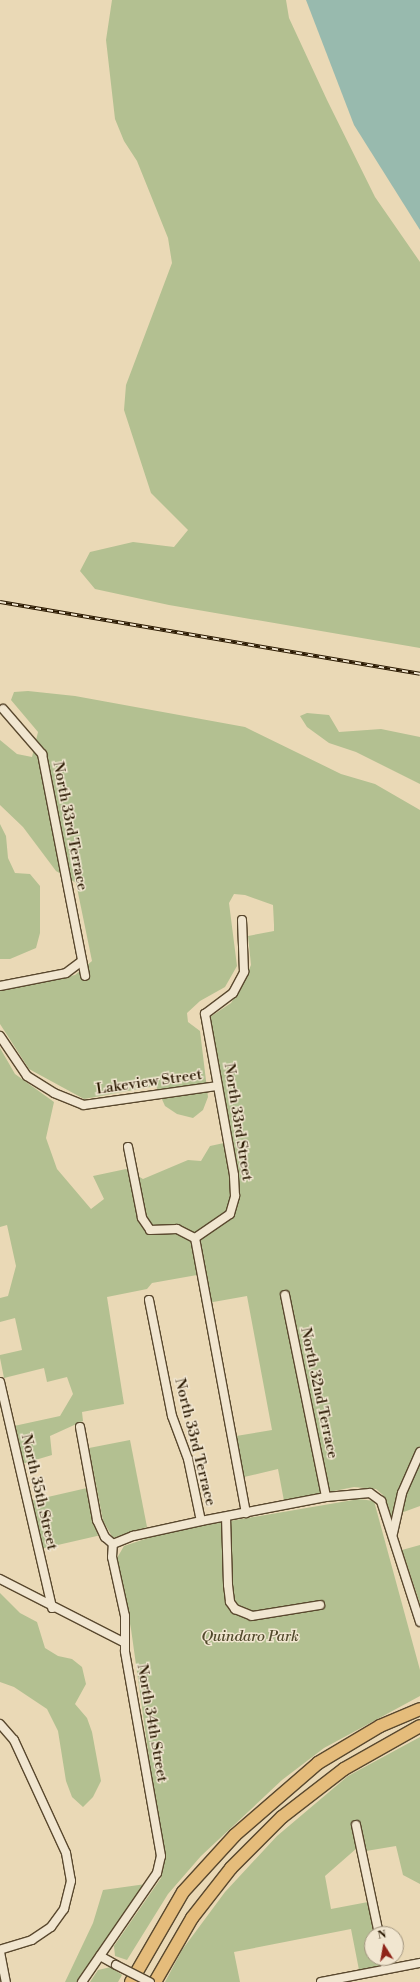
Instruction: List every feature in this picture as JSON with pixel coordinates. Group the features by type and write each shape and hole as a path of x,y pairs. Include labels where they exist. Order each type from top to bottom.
{"highway":[{"path":"131,1982 184,1892 235,1835 318,1763 380,1726 420,1709"},
{"path":"155,1982 192,1918 231,1868 282,1816 344,1769 420,1726"}],"street":[{"name":"North 33rd Terrace","path":"3,709 42,754 85,976"},
{"name":"North 33rd Street","path":"195,1238 230,1214 234,1202 234,1175 205,1014 233,993 244,972 242,920"},
{"path":"0,986 66,973 82,960"},
{"name":"Lakeview Street","path":"0,1036 27,1076 54,1093 84,1106 218,1086"},
{"path":"128,1147 142,1218 150,1230 177,1229 195,1238 246,1513"},
{"name":"North 32nd Terrace","path":"285,1295 326,1497"},
{"name":"North 33rd Terrace","path":"149,1300 172,1416 188,1458 201,1521"},
{"name":"North 35th Street","path":"0,1382 52,1608"},
{"path":"80,1427 97,1520 105,1537 113,1544 133,1536 201,1521 326,1497 355,1493 377,1495 410,1583 420,1622"},
{"path":"393,1538 402,1494 420,1452"},
{"path":"226,1517 228,1585 230,1602 235,1609 252,1616 320,1605"},
{"name":"North 34th Street","path":"82,1982 157,1872 161,1856 125,1643 125,1616 112,1557 113,1544"},
{"path":"0,1579 52,1608 125,1643"},
{"path":"0,1724 14,1740 66,1853 70,1891 62,1912 41,1935 0,1951 6,1982"},
{"path":"356,1825 377,1926"},
{"path":"100,1956 150,1982"},
{"path":"320,1982 420,1963"}],"green space":[{"path":"112,0 286,0 289,18 327,100 375,197 420,262 420,648 169,605 95,589 80,571 90,552 133,542 174,547 188,530 151,493 124,410 126,385 172,263 168,238 137,161 124,141 115,119 106,40"},
{"path":"28,691 75,696 245,727 341,774 375,784 420,810 420,1506 390,1517 383,1495 376,1489 354,1487 284,1501 278,1469 244,1477 236,1436 272,1430 247,1296 202,1304 197,1275 152,1283 147,1289 107,1297 124,1404 82,1412 83,1421 50,1436 52,1455 22,1464 14,1426 60,1416 73,1394 67,1377 47,1382 44,1368 4,1378 0,1355 22,1350 15,1318 0,1322 0,1298 8,1296 16,1266 7,1225 0,1227 0,1048 15,1074 54,1102 46,1138 57,1169 91,1209 104,1199 93,1176 126,1169 143,1179 188,1160 201,1161 210,1146 224,1143 229,1175 238,1173 210,1017 231,1003 242,985 251,965 248,936 274,931 273,905 245,895 234,894 229,903 237,966 225,987 200,1001 187,1013 188,1022 200,1031 208,1097 203,1110 193,1118 177,1114 165,1106 156,1086 84,1099 29,1069 0,1024 0,991 75,975 92,961 76,883 56,871 23,827 0,805 0,740 17,754 32,757 38,732 11,700 14,692"},
{"path":"307,713 329,715 339,732 381,729 420,737 420,784 356,752 329,743 307,727 300,716"},
{"path":"0,824 6,836 8,858 15,873 30,874 40,886 40,933 36,948 10,959 0,959"},
{"path":"130,1440 147,1527 113,1538 103,1521 89,1448"},
{"path":"87,1488 98,1536 42,1549 31,1501"},
{"name":"Quindaro Park","path":"359,1499 374,1501 420,1670 420,1696 324,1748 282,1780 201,1856 168,1894 127,1960 115,1956 114,1946 161,1878 164,1865 131,1629 117,1558 124,1546 166,1532"},
{"path":"420,1545 420,1604 402,1550"},
{"path":"0,1593 20,1613 37,1622 45,1648 58,1656 72,1659 82,1667 86,1684 75,1704 87,1718 92,1732 101,1781 93,1797 83,1807 72,1797 66,1781 58,1731 47,1709 14,1687 0,1682"},
{"path":"420,1737 420,1884 403,1875 396,1846 366,1851 358,1821 352,1823 357,1848 325,1876 331,1909 368,1902 373,1926 364,1926 364,1966 381,1966 359,1970 351,1929 234,1952 240,1982 165,1982 182,1950 225,1892 277,1836 348,1776"},
{"path":"146,1884 78,1982 65,1982 93,1923 103,1890"},
{"path":"111,1967 122,1975 118,1982 90,1982 98,1970"}],"water":[{"path":"306,0 420,0 420,230 354,125"}],"railway":[{"path":"0,602 420,674"}]}
